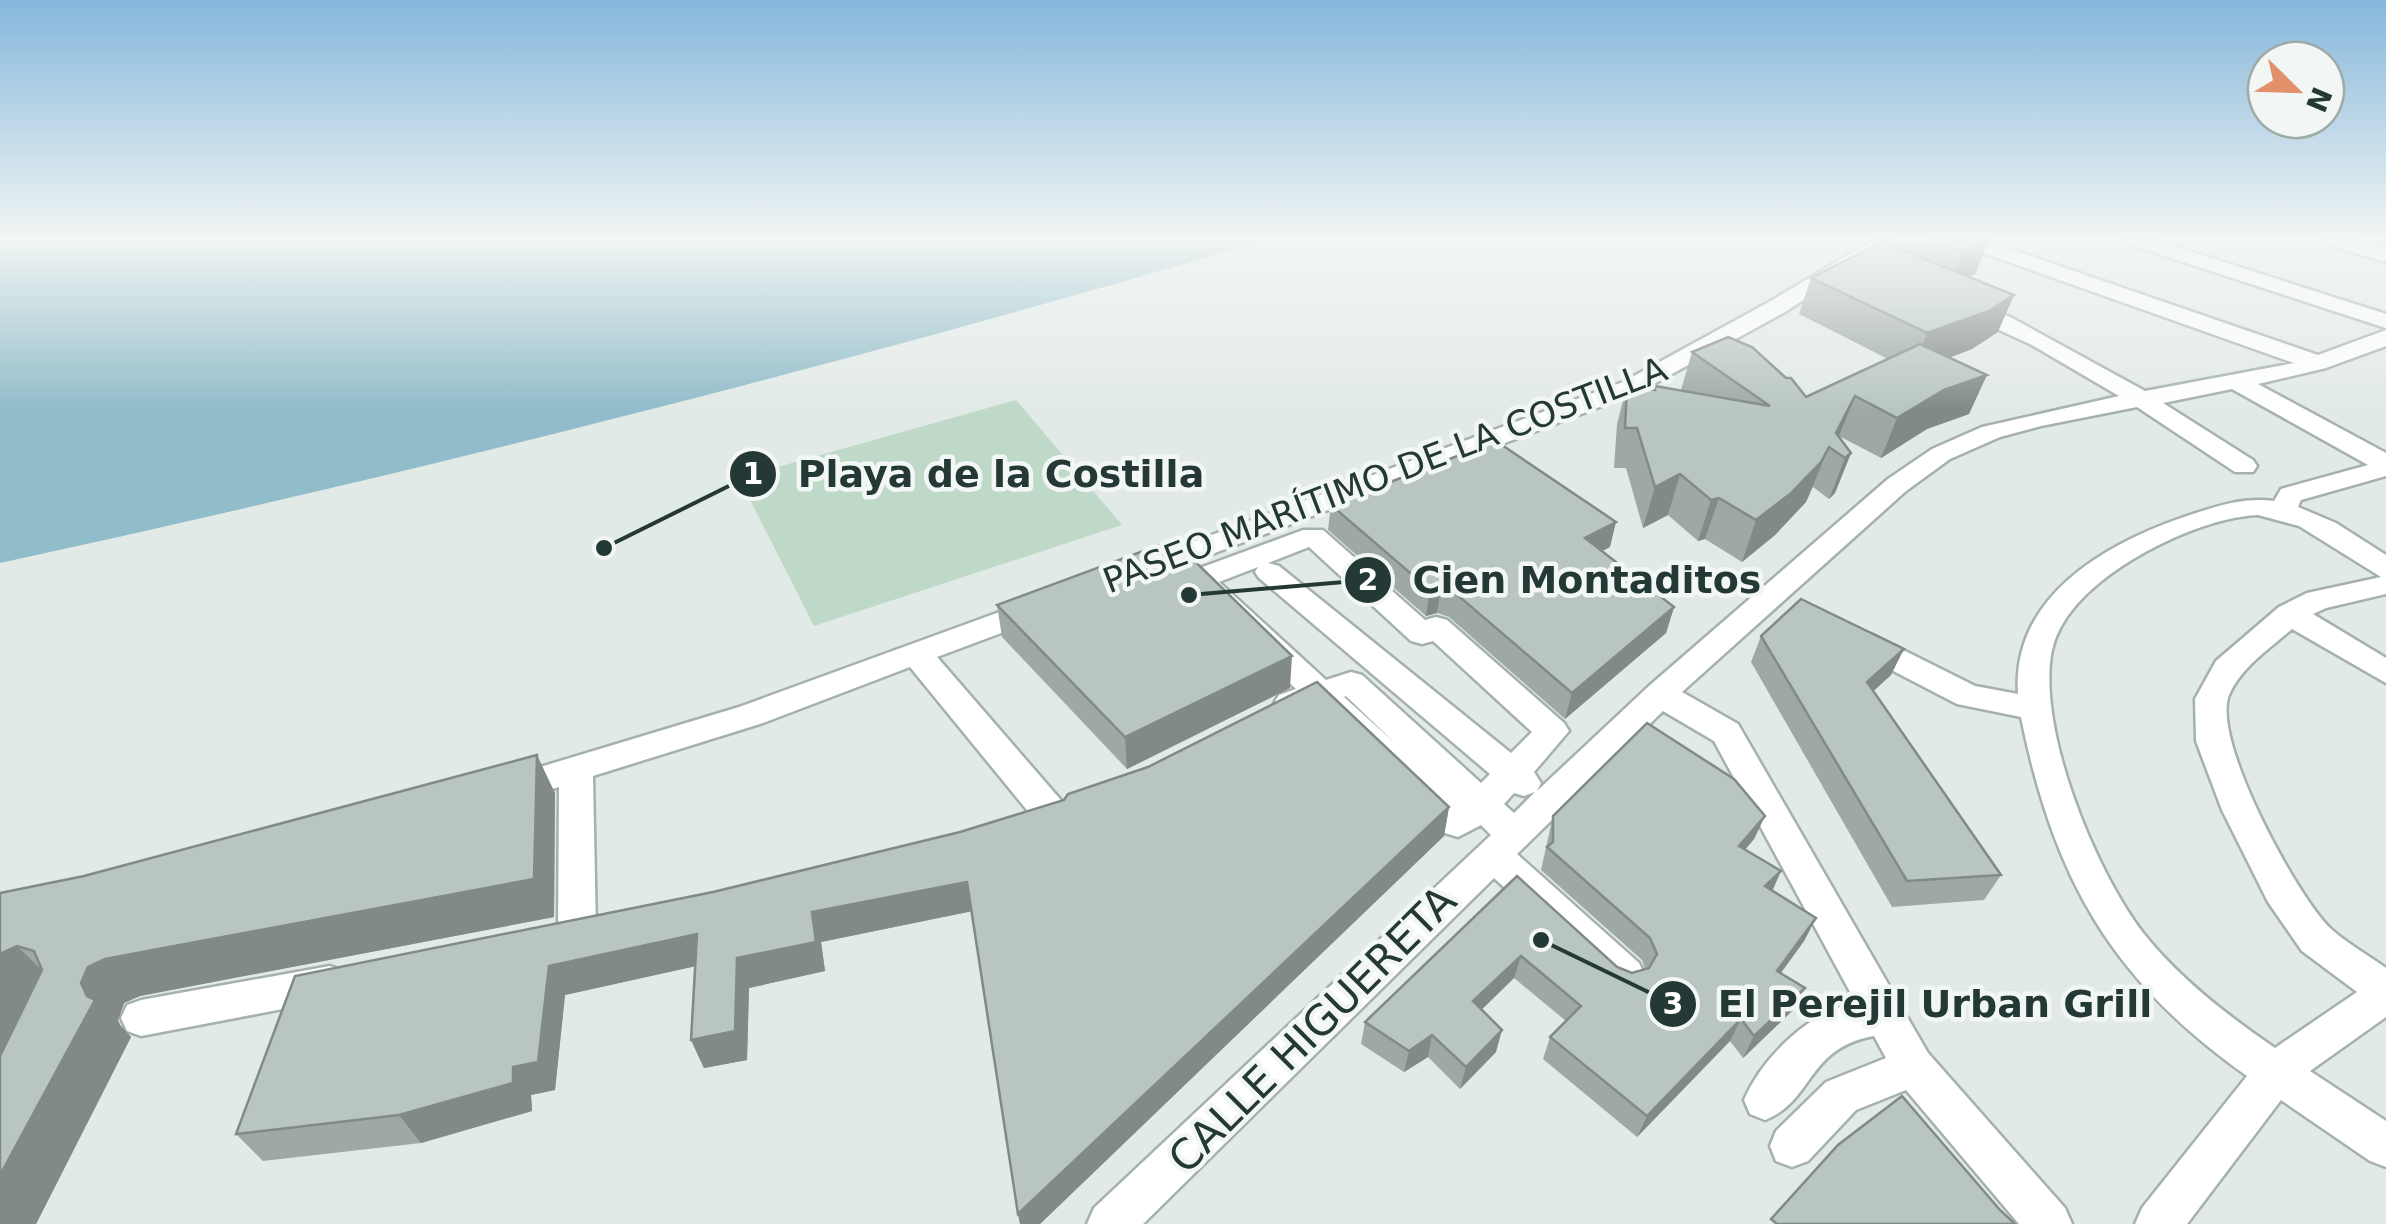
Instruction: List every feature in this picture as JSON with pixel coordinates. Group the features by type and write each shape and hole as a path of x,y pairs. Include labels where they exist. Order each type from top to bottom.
{"street":[{"name":"PASEO MARÍTIMO DE LA COSTILLA","path":"1122,578 1631,387 1792,297"},
{"path":"2128,297 2318,364"},
{"path":"2312,297 2386,321"},
{"path":"1949,300 2000,320 2141,399 2244,466"},
{"name":"CALLE HIGUERETA","path":"1110,1224 1546,801 1896,484 1941,454 1991,432 2038,418 2318,364 2386,336"},
{"path":"2236,382 2386,465"},
{"path":"2282,511 2291,494 2386,465"},
{"path":"2386,569 2320,527 2282,511 2258,507 2234,510 2160,533 2108,562 2063,598 2038,646 2031,674 2054,785 2085,864 2128,943 2176,996 2386,1146"},
{"path":"1320,693 1199,579 1313,536 1422,634 1436,628 1552,731 1482,805"},
{"path":"1269,572 1546,801"},
{"path":"2158,1224 2277,1071 2386,992 2316,940 2281,891 2240,810 2213,740 2211,699 2227,670 2290,614 2317,600 2386,585"},
{"name":"PASEO MARÍTIMO DE LA COSTILLA","path":"486,796 751,715 1065,598"},
{"path":"1774,598 1968,696 2035,708"},
{"path":"2290,614 2386,672"},
{"path":"915,652 1053,815"},
{"path":"1258,720 1351,683 1482,805 1502,843 1625,974"},
{"path":"1660,694 1726,733 1913,1067 2024,1200 2049,1224"},
{"path":"576,770 578,933"},
{"path":"540,941 615,925"},
{"path":"141,1018 373,975"},
{"path":"1764,1100 1820,1036 1843,1023 1883,1016"},
{"path":"1792,1146 1840,1096 1913,1067"}],"green space":[{"path":"1016,400 1122,525 814,626 739,478"}],"water":[{"path":"0,297 1066,297 636,413 0,563"}],"building":[{"path":"1851,297 2011,297 1989,311 1927,333"},
{"path":"1728,337 1752,347 1786,378 1791,378 1806,397 1920,344 1987,375 1944,390 1897,418 1855,396 1836,433 1851,453 1845,458 1829,447 1821,462 1790,494 1756,520 1719,498 1711,500 1680,474 1655,487 1637,428 1625,428 1627,385 1655,390 1655,386 1770,406 1692,352"},
{"path":"1496,441 1616,522 1585,538 1674,607 1572,693 1454,592 1430,590 1331,505"},
{"path":"1173,540 1292,656 1125,737 997,605"},
{"path":"1801,599 1904,649 1867,682 2001,875 1907,881 1761,636"},
{"path":"1317,682 1449,807 1018,1214 967,882 812,912 816,942 737,958 735,1031 691,1040 697,934 549,966 538,1062 513,1067 513,1083 399,1115 236,1134 295,976 713,892 960,832 1064,800 1068,794 1148,767"},
{"path":"1647,723 1734,779 1765,816 1739,846 1781,871 1765,886 1816,918 1777,971 1805,988 1754,1036 1741,1019 1647,1116 1550,1037 1581,1006 1521,956 1473,1001 1502,1030 1466,1067 1432,1035 1409,1051 1365,1022 1517,876 1617,967 1632,973 1649,968 1657,954 1650,938 1547,847 1553,842 1553,816"},
{"path":"537,755 534,879 105,959 88,967 81,983 87,996 95,1000 0,1175 0,1056 42,970 34,951 17,946 0,954 0,893 84,876"},
{"path":"1902,1096 2015,1224 1777,1224 1771,1219 1838,1145"}],"place":[{"name":"Playa de la Costilla","path":"604,548"},
{"name":"Cien Montaditos","path":"1189,595"},
{"name":"El Perejil Urban Grill","path":"1541,940"}]}
